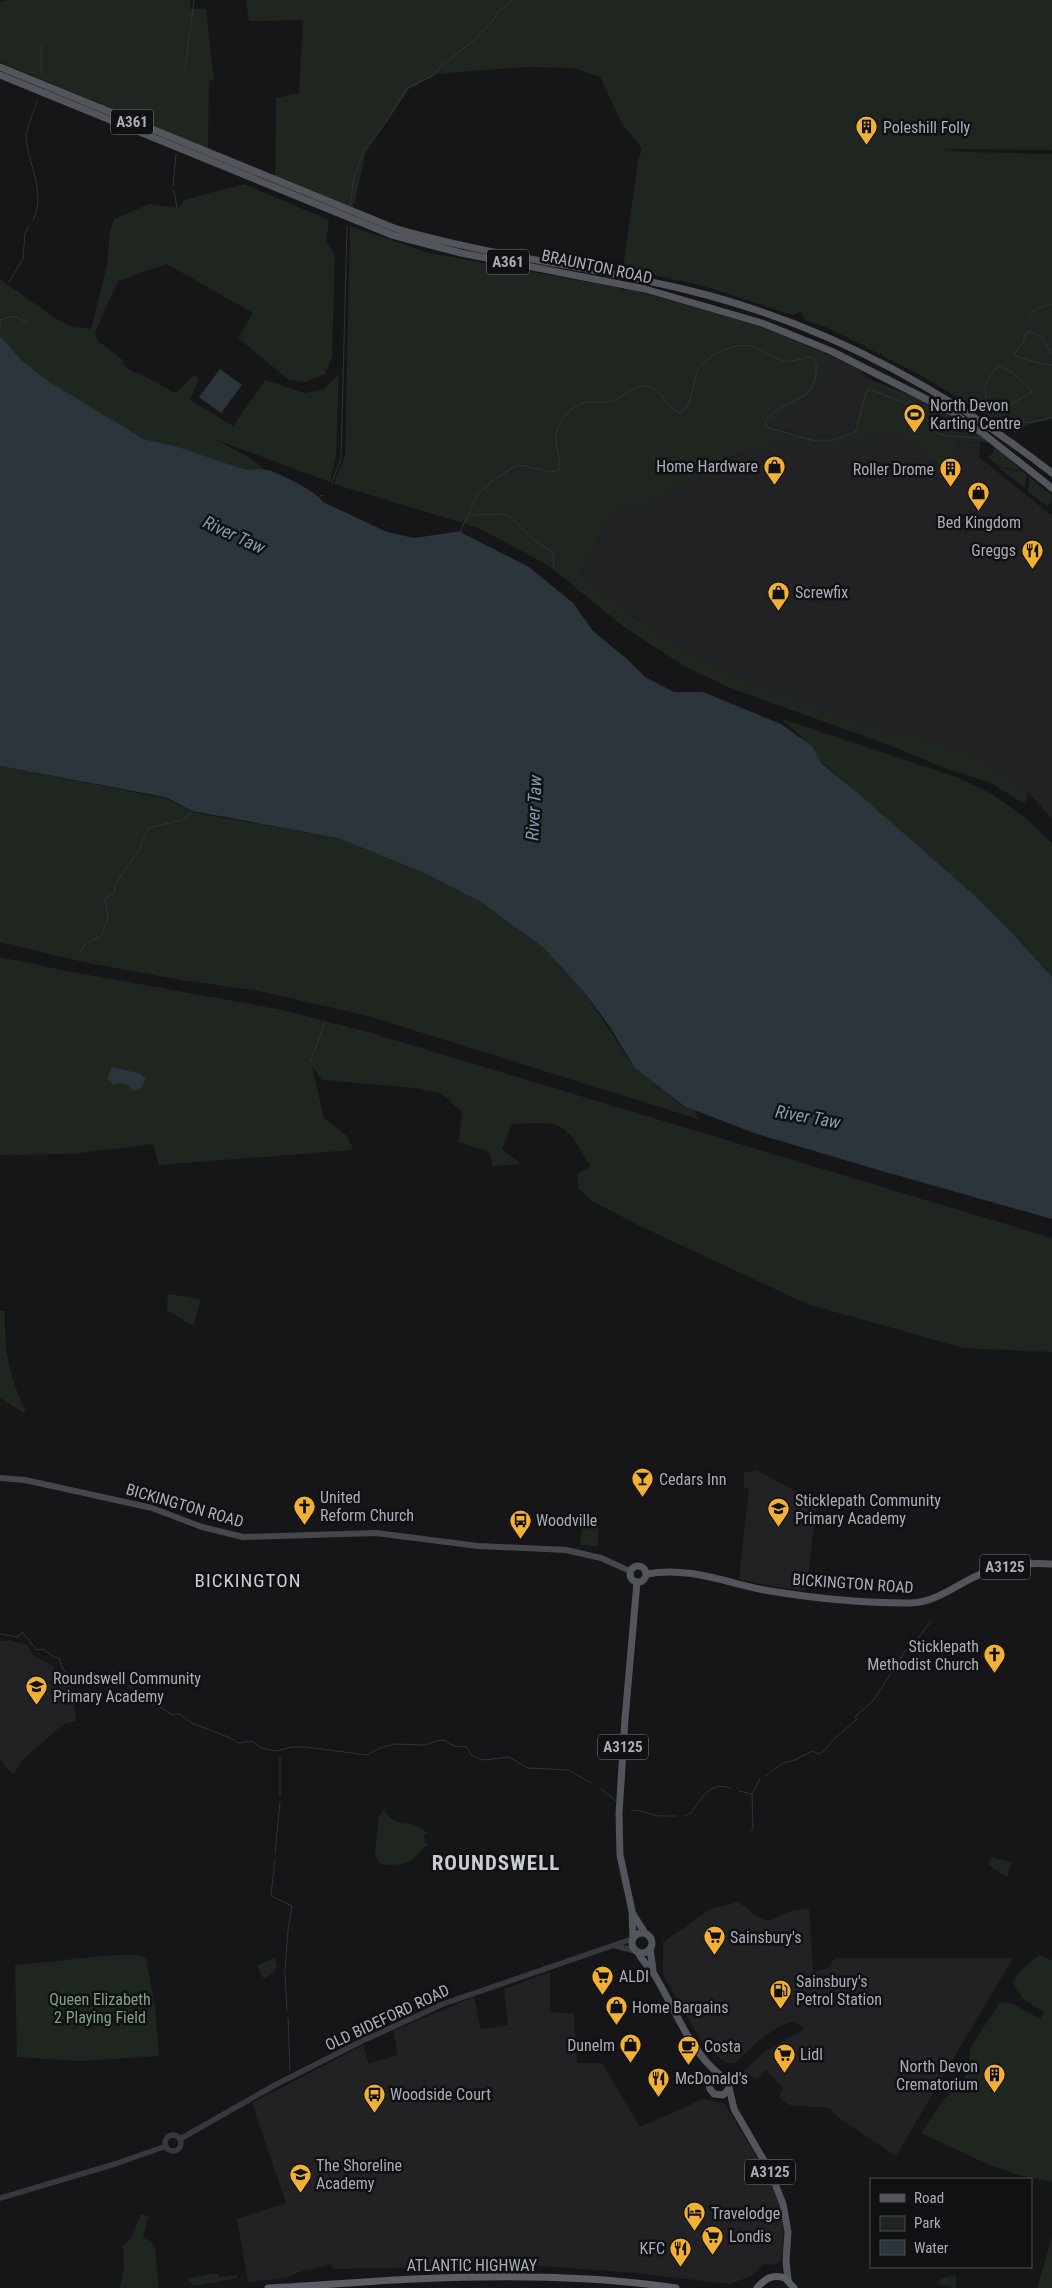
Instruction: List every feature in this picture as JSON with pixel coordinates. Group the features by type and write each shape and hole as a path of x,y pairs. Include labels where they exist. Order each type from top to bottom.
{"highway":[{"path":"757,2288 766,2279 774,2276 793,2285"},
{"name":"ATLANTIC HIGHWAY","path":"268,2288 416,2278 470,2277 573,2279 676,2288"}],"main road":[{"name":"BRAUNTON ROAD","path":"0,67 394,228 462,246 675,287 713,297 780,319 863,354 935,392 1016,445 1052,473"},
{"name":"BRAUNTON ROAD","path":"0,75 392,235 461,252 645,289 762,323 846,358 952,412 985,435 1052,488"},
{"name":"BICKINGTON ROAD","path":"0,1478 25,1480 152,1508 202,1527 243,1537 376,1533 478,1546 566,1550 601,1558 630,1571"},
{"name":"BICKINGTON ROAD","path":"647,1574 662,1571 680,1571 770,1591 907,1603 934,1598 982,1573 1000,1568 1052,1564"},
{"path":"638,1565 644,1568 647,1574 644,1581 637,1582 632,1579 630,1571 634,1566 638,1565"},
{"name":"A3125","path":"637,1582 619,1814 620,1855 632,1912 632,1945 654,1975 704,2060 720,2075"},
{"name":"A3125","path":"632,1912 652,1941 650,1949 654,1975"},
{"path":"632,1939 638,1933 645,1933"},
{"path":"637,1951 645,1952 650,1949"},
{"name":"A3125","path":"704,2060 709,2082"},
{"path":"720,2075 728,2080 728,2090 720,2096 711,2092 709,2082 714,2076 720,2075"},
{"name":"A3125","path":"728,2090 734,2109 770,2171 783,2204 788,2232 786,2262 793,2285"},
{"name":"A3125","path":"720,2096 734,2109"},
{"path":"774,2276 786,2262"}],"street":[{"name":"OLD BIDEFORD ROAD","path":"180,2139 283,2081 362,2041 443,2004 632,1939"},
{"name":"OLD BIDEFORD ROAD","path":"616,1946 637,1951"},
{"path":"170,2136 176,2136 180,2139 181,2145 178,2149 173,2151 166,2146 166,2140 170,2136"},
{"path":"0,2198 106,2167 166,2146"}],"shaded area":[{"path":"831,356 858,369 869,379 857,410 855,428 841,436 810,437 769,426 779,415 805,399 816,386"},
{"path":"888,433 904,436 933,463 955,441 980,443 979,457 1052,516 1052,819 1027,791 987,770 733,676 682,649 619,607 580,576 619,501 633,509 742,452 791,443 827,452"},
{"name":"Sticklepath Community Primary Academy","path":"756,1470 817,1502 806,1591 739,1579 749,1488 744,1487 744,1473"},
{"name":"Roundswell Community Primary Academy","path":"9,1640 27,1645 33,1655 54,1667 59,1679 70,1685 73,1691 76,1721 66,1723 60,1727 22,1760 14,1774 7,1769 0,1759 0,1641"},
{"path":"739,1902 755,1915 768,1921 793,1910 809,1909 813,1972 828,1968 835,1958 1013,1958 896,2156 839,2118 829,2108 788,2105 779,2097 783,2088 766,2070 758,2079 743,2072 765,2051 804,2029 794,2021 778,2027 757,2042 735,2063 727,2063 703,2044 663,1975 663,1942 712,1908"},
{"path":"550,1972 550,2012 574,2014 577,2063 602,2063 640,2127 703,2099 724,2103 767,2173 779,2202 782,2213 784,2250 780,2261 775,2265 763,2264 752,2276 729,2284 635,2273 542,2266 333,2269 331,2264 299,2272 286,2278 248,2282 237,2219 286,2203 252,2103 363,2045 369,2064 398,2055 393,2031 474,1997 481,2029 508,2025 504,1989"}],"green space":[{"path":"9,0 191,0 190,9 206,9 214,80 209,81 208,149 0,62 0,2"},
{"path":"246,0 1052,0 1052,150 942,149 966,152 1052,154 1052,419 1030,424 1016,433 920,375 826,327 806,321 801,312 793,315 707,287 623,268 638,161 642,148 623,125 600,77 574,68 523,67 437,74 409,89 366,152 353,209 275,178 276,98 299,93 303,20 249,21"},
{"path":"244,184 329,220 326,242 335,255 332,357 325,374 306,382 289,380 238,338 253,313 167,264 118,281 95,332 98,341 124,361 123,363 126,367 174,393 196,375 199,379 190,400 233,426 265,380 305,393 324,389 339,374 336,456 330,482 217,440 250,458 265,470 265,473 320,503 391,536 426,541 452,538 444,546 440,561 424,565 402,563 382,557 340,541 279,511 230,491 167,473 130,467 92,464 20,465 0,456 0,279 56,319 69,326 91,329 107,265 110,231 114,219 149,204 179,208 184,200"},
{"path":"350,226 429,253 621,288 624,291 625,288 755,324 831,356 817,385 809,396 777,418 769,426 812,437 833,436 855,428 857,410 869,379 927,402 966,424 991,443 955,441 956,455 947,472 933,463 904,436 888,433 827,452 791,443 741,452 633,511 618,503 580,576 635,618 682,649 733,676 886,732 905,732 977,757 989,769 1028,792 1025,804 991,783 942,767 889,745 730,688 684,666 624,627 549,566 479,528 334,484 345,456"},
{"path":"994,444 1022,471 1000,467 988,457 993,453"},
{"path":"999,468 1024,472 1027,475 1025,488"},
{"path":"1029,477 1052,495 1052,501 1048,506 1028,492"},
{"path":"181,549 584,992 635,1068 683,1106 694,1110 698,1119 368,1016 259,991 181,980 78,961 0,942 0,766 165,798 192,812 338,838 422,872 471,897"},
{"path":"592,634 643,681 675,696 779,728 805,740 780,718 959,778 992,794 1027,819 1052,844 1052,977 974,895 820,761 708,742"},
{"path":"0,957 278,1009 368,1032 1052,1238 1052,1352 963,1348 807,1304 644,1228 592,1201 578,1188 577,1174 591,1166 574,1140 561,1127 543,1123 512,1124 502,1149 521,1164 493,1166 489,1152 459,1142 462,1112 441,1093 415,1088 322,1080 312,1066 324,1118 347,1136 353,1150 159,1165 153,1144 72,1154 0,1155"},
{"path":"168,1294 201,1299 193,1326 167,1310"},
{"path":"0,1311 5,1311 5,1338 9,1362 15,1386 26,1411 24,1413 0,1398"},
{"path":"590,1519 598,1519 598,1546 580,1545 582,1528"},
{"path":"383,1810 394,1821 421,1827 428,1834 424,1835 425,1844 429,1845 410,1861 398,1865 386,1865 377,1860 375,1855 379,1816"},
{"path":"991,1857 1012,1862 1007,1877 988,1865"},
{"name":"Queen Elizabeth 2 Playing Field","path":"138,1955 146,1958 155,2006 159,2056 80,2061 17,2057 15,1965 92,1957"},
{"path":"1039,1955 1052,1960 1052,2182 1015,2174 985,2163 921,2133 944,2099 960,2086 969,2070 970,2048 1000,2002 1011,2003 1040,2019 1044,2012 1022,1998 1013,1983 1020,1971"},
{"path":"274,1958 277,1966 274,1972 264,1979 257,1966"},
{"path":"141,2214 148,2216 143,2238 151,2241 155,2249 159,2288 120,2288 124,2267 123,2246 130,2240"},
{"path":"1052,2237 1052,2288 1037,2288"},
{"path":"218,2274 218,2277 237,2275 238,2278 194,2286 186,2279"},
{"path":"956,2275 956,2288 939,2284 941,2278"}],"water":[{"name":"River Taw","path":"0,336 22,361 51,383 145,440 183,449 244,469 271,471 307,489 323,502 387,532 414,538 462,531 462,533 529,567 573,603 593,631 627,659 645,677 674,692 703,692 781,724 812,746 821,763 974,895 1052,977 1052,1219 754,1133 684,1106 635,1068 610,1027 584,992 544,948 481,902 422,872 338,838 192,811 165,797 0,766"},
{"path":"220,369 242,385 221,413 199,397"},
{"path":"112,1067 139,1073 146,1079 141,1088 134,1091 125,1084 113,1085 107,1079"}],"waterway":[{"path":"185,70 194,0"},
{"path":"350,206 354,176 364,150 387,121 407,88 434,75 440,67 473,41 496,17 496,14 512,0"},
{"path":"41,46 41,73"},
{"path":"33,220 38,199 26,135 37,101"},
{"path":"173,186 176,155"},
{"path":"174,191 177,208"},
{"path":"9,282 23,259 25,233 29,226"},
{"path":"332,482 341,459 347,227"},
{"path":"1029,317 1035,309 1052,304"},
{"path":"0,320 14,316 28,323"},
{"path":"0,322 0,330"},
{"path":"1052,353 1041,336 1029,332 1025,334 1023,343 1014,354 1042,364 1052,365"},
{"path":"461,530 477,495 491,482 514,467 522,465 550,472 558,471 560,467 556,433 558,427 571,410 583,403 609,402 639,387 648,386 657,391 675,411 680,413 690,400 695,377 700,366 712,356 736,346 750,346 785,361 812,357 815,362 814,383 810,390 771,414 765,422 766,427 812,440 822,441 843,437 856,431 866,392 871,390 905,403 913,402 936,433 948,436 982,438"},
{"path":"991,423 985,386 987,380 999,366 1017,376 1032,392 1006,407 1003,414 1014,421 1026,423 1052,417"},
{"path":"320,496 324,495"},
{"path":"469,515 507,514 536,542 553,552 554,569"},
{"path":"80,952 86,944 101,936 108,919 105,899 114,893 116,883 139,850 148,828 183,820 192,812"},
{"path":"310,1063 325,1021"},
{"path":"765,1776 783,1763 795,1760 813,1751 818,1754 825,1750 832,1741 857,1719 855,1717 873,1701 905,1651 917,1640 931,1621"},
{"path":"0,1634 18,1637 22,1632 37,1650 43,1649 54,1657 59,1658 67,1674 81,1676 90,1681 129,1686 136,1691 142,1700 162,1708 172,1715 179,1714 192,1723 233,1739 237,1743 252,1741 261,1748 276,1751 292,1747 306,1747 367,1755 380,1748 395,1744 426,1745 444,1740 454,1746 467,1747 471,1755 477,1758 484,1760 509,1757 528,1768 568,1770 591,1783"},
{"path":"280,1757 280,1796"},
{"path":"739,1791 752,1794 760,1779"},
{"path":"684,1816 691,1813 702,1797 711,1789 723,1786 731,1788"},
{"path":"601,1789 616,1801"},
{"path":"751,1831 753,1827 752,1794"},
{"path":"275,1854 280,1802"},
{"path":"631,1811 637,1810 658,1816 675,1816"},
{"path":"275,1859 271,1896 292,1906 285,1970"},
{"path":"285,1972 287,2011"},
{"path":"288,2018 290,2071"}],"place":[{"name":"Poleshill Folly","path":"867,146"},
{"name":"North Devon Karting Centre","path":"914,433"},
{"name":"Home Hardware","path":"774,485"},
{"name":"Roller Drome","path":"950,488"},
{"name":"Bed Kingdom","path":"979,512"},
{"name":"Greggs","path":"1032,569"},
{"name":"Screwfix","path":"779,611"},
{"name":"Cedars Inn","path":"643,1498"},
{"name":"United Reform Church","path":"304,1525"},
{"name":"Sticklepath Community Primary Academy","path":"779,1528"},
{"name":"Woodville","path":"520,1539"},
{"name":"Sticklepath Methodist Church","path":"995,1674"},
{"name":"Roundswell Community Primary Academy","path":"37,1706"},
{"name":"Sainsbury's","path":"714,1956"},
{"name":"ALDI","path":"603,1995"},
{"name":"Sainsbury's Petrol Station","path":"780,2009"},
{"name":"Home Bargains","path":"616,2026"},
{"name":"Dunelm","path":"631,2064"},
{"name":"Costa","path":"688,2065"},
{"name":"Lidl","path":"784,2073"},
{"name":"North Devon Crematorium","path":"994,2094"},
{"name":"McDonald's","path":"659,2097"},
{"name":"Woodside Court","path":"374,2113"},
{"name":"The Shoreline Academy","path":"300,2193"},
{"name":"Travelodge","path":"695,2232"},
{"name":"Londis","path":"713,2255"},
{"name":"KFC","path":"681,2267"}],"district":[{"name":"BICKINGTON","path":"248,1580"},
{"name":"ROUNDSWELL","path":"496,1863"}]}
